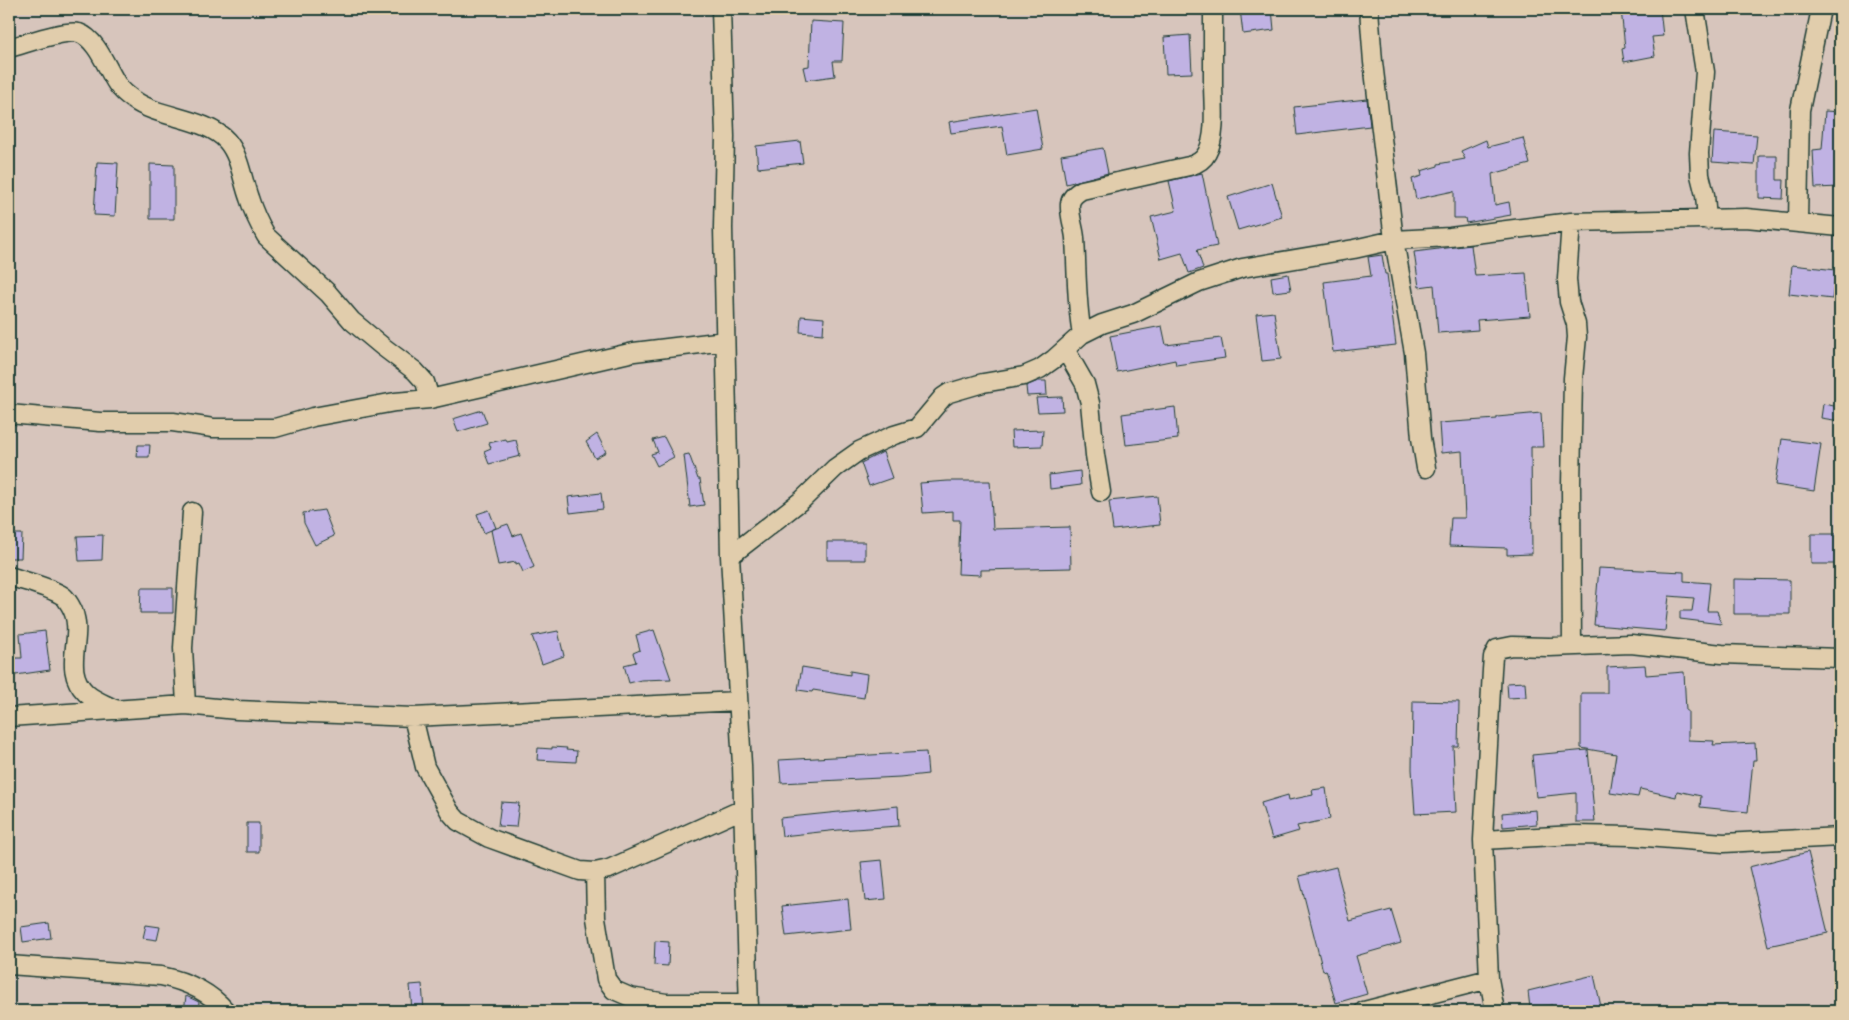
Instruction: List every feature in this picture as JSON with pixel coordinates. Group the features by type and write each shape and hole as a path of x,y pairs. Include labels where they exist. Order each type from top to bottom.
{"street":[{"path":"596,872 596,918 606,979 614,990 630,998 666,1003 749,1007 743,809 730,556 723,228 725,137 721,9"},
{"path":"1082,334 1076,285 1075,236 1070,209 1071,201 1077,193 1088,188 1199,163 1207,153 1212,138 1213,9"},
{"path":"1369,9 1373,62 1394,240 1414,353 1421,438 1426,468"},
{"path":"1695,9 1706,72 1699,153 1700,175 1705,195 1707,220"},
{"path":"1798,223 1800,110 1821,9"},
{"path":"9,48 64,32 76,32 84,35 102,57 118,86 134,100 144,106 210,129 222,136 235,154 249,198 266,236 328,293 352,321 415,370 425,382 430,399"},
{"path":"730,556 802,500 835,468 859,451 894,435 917,428 943,396 983,383 1024,376 1040,369 1082,334 1102,324 1133,314 1199,282 1242,268 1354,249 1394,240 1450,237 1571,222 1746,218 1840,226"},
{"path":"1571,222 1568,279 1569,302 1576,324 1577,337 1573,378 1571,486 1572,646"},
{"path":"9,414 100,422 173,422 213,428 276,428 313,416 430,399 634,352 725,341"},
{"path":"1065,349 1085,384 1090,403 1101,492"},
{"path":"186,705 183,648 192,512"},
{"path":"9,576 43,587 65,597 75,614 77,635 73,665 74,675 86,693 116,710"},
{"path":"1495,1011 1489,980 1483,840 1492,670 1495,652 1502,647 1512,646 1549,647 1631,644 1732,654 1840,658"},
{"path":"9,717 186,705 237,710 413,716 738,701"},
{"path":"413,716 425,767 450,812 458,821 489,838 580,871 596,872 608,869 743,809"},
{"path":"1483,840 1575,835 1633,836 1724,843 1840,837"},
{"path":"9,965 161,976 182,980 218,1003 226,1011"},
{"path":"1364,1011 1489,980"}],"building":[{"path":"1240,9 1272,9 1274,30 1243,34"},
{"path":"1621,9 1660,9 1663,36 1652,37 1655,56 1624,62 1622,49 1625,48"},
{"path":"811,21 844,23 842,61 833,61 835,76 806,80 803,67 809,66"},
{"path":"1190,35 1192,73 1166,74 1164,37"},
{"path":"1367,99 1370,126 1297,135 1294,107"},
{"path":"1036,108 1043,149 1007,155 1002,126 951,133 949,122"},
{"path":"1825,111 1840,112 1840,187 1815,188 1813,150 1822,149"},
{"path":"1714,132 1757,135 1754,165 1712,162"},
{"path":"1523,138 1530,164 1492,174 1495,205 1509,202 1511,215 1466,223 1465,218 1454,218 1454,191 1416,199 1412,179 1422,176 1421,171 1438,166 1438,164 1465,159 1461,151 1486,140 1488,147"},
{"path":"800,141 803,163 758,168 756,146"},
{"path":"1103,148 1108,173 1066,184 1061,155"},
{"path":"1759,156 1777,156 1777,180 1784,180 1783,199 1759,198"},
{"path":"97,162 118,163 115,216 94,215"},
{"path":"150,164 174,165 174,219 150,219"},
{"path":"1202,173 1217,246 1197,250 1203,268 1189,273 1182,253 1161,259 1151,217 1176,211 1169,181"},
{"path":"1272,183 1282,217 1238,230 1228,197"},
{"path":"1471,245 1475,276 1526,273 1530,316 1477,320 1478,330 1438,333 1434,285 1419,287 1414,252"},
{"path":"1382,255 1385,274 1387,274 1396,345 1333,352 1324,282 1371,276 1368,257"},
{"path":"1792,265 1836,270 1832,299 1789,294"},
{"path":"1288,274 1291,290 1273,292 1271,277"},
{"path":"1274,312 1281,359 1262,361 1256,314"},
{"path":"801,316 824,318 823,334 800,332"},
{"path":"1162,326 1166,345 1221,338 1225,358 1176,365 1175,360 1117,372 1110,336"},
{"path":"1038,381 1046,381 1047,395 1027,396 1026,386"},
{"path":"1062,397 1063,411 1038,412 1036,398"},
{"path":"1823,404 1840,407 1840,421 1821,418"},
{"path":"1175,407 1178,439 1126,445 1122,414"},
{"path":"482,410 487,423 458,432 453,419"},
{"path":"1541,413 1543,447 1531,447 1532,554 1507,555 1507,548 1449,546 1451,518 1465,518 1462,451 1441,453 1439,423 1497,419 1497,417"},
{"path":"1043,430 1042,446 1012,447 1011,431"},
{"path":"597,434 606,452 595,458 586,442"},
{"path":"664,437 674,457 657,466 651,454 658,452 653,440"},
{"path":"506,439 507,442 516,440 520,456 489,464 484,451 491,448 489,443"},
{"path":"1782,439 1821,444 1814,491 1775,485"},
{"path":"138,445 150,445 149,457 137,457"},
{"path":"883,452 892,478 869,486 861,463"},
{"path":"689,454 698,479 700,479 704,505 690,507 684,455"},
{"path":"1080,471 1081,485 1050,489 1049,475"},
{"path":"990,481 993,529 1070,527 1071,568 981,570 981,575 958,574 960,520 953,520 953,511 923,513 920,483"},
{"path":"601,493 603,509 570,513 568,497"},
{"path":"1157,496 1160,525 1113,530 1109,501"},
{"path":"324,510 334,536 315,545 304,523 303,513"},
{"path":"489,510 496,528 484,533 477,514"},
{"path":"508,524 513,536 521,533 534,567 523,572 519,563 516,564 516,562 498,565 491,530"},
{"path":"9,534 22,534 21,558 9,558"},
{"path":"1811,534 1840,534 1840,564 1811,564"},
{"path":"103,535 102,560 79,561 77,536"},
{"path":"827,542 865,542 865,560 827,560"},
{"path":"1599,568 1684,572 1684,581 1710,583 1707,611 1717,611 1721,624 1680,619 1680,611 1692,611 1694,598 1669,596 1665,631 1594,625"},
{"path":"1734,579 1790,580 1790,614 1734,614"},
{"path":"141,588 173,588 173,613 140,613"},
{"path":"654,630 671,679 641,680 629,683 624,665 636,662 633,653 640,650 636,635"},
{"path":"45,631 50,670 9,676 9,658 22,658 20,634"},
{"path":"558,631 564,656 542,664 532,636"},
{"path":"1645,665 1646,675 1684,672 1686,711 1688,711 1688,740 1714,741 1713,745 1755,743 1756,760 1753,760 1748,812 1700,807 1701,796 1677,791 1676,797 1640,789 1638,797 1610,793 1616,754 1581,748 1581,693 1607,693 1607,667"},
{"path":"802,667 850,675 850,671 867,674 864,698 813,690 812,692 798,690"},
{"path":"1525,682 1526,697 1508,698 1507,683"},
{"path":"1413,701 1459,702 1458,746 1453,746 1456,812 1415,814 1412,769"},
{"path":"552,747 577,751 576,762 537,760 538,748 552,749"},
{"path":"1588,750 1595,822 1576,822 1576,793 1536,797 1532,755"},
{"path":"926,752 928,774 781,783 779,760"},
{"path":"1326,788 1330,819 1297,826 1299,831 1272,839 1261,803 1288,795 1289,800 1313,795 1312,790"},
{"path":"501,802 519,803 516,827 498,826"},
{"path":"898,806 899,826 782,836 780,818"},
{"path":"1536,810 1537,824 1503,827 1502,813"},
{"path":"247,823 259,823 259,852 247,852"},
{"path":"1808,852 1828,933 1768,946 1749,867"},
{"path":"882,860 886,899 865,901 861,862"},
{"path":"1336,867 1350,921 1391,910 1401,943 1356,956 1367,994 1336,1003 1326,970 1323,971 1299,876"},
{"path":"848,899 851,929 786,936 782,906"},
{"path":"49,923 51,938 23,942 21,927"},
{"path":"146,925 160,927 157,940 143,938"},
{"path":"655,941 669,942 668,966 654,965"},
{"path":"1594,975 1602,1011 1554,1011 1552,1005 1530,1008 1528,991"},
{"path":"422,984 424,1011 412,1011 410,985"},
{"path":"186,996 199,1002 198,1011 184,1011"}]}
